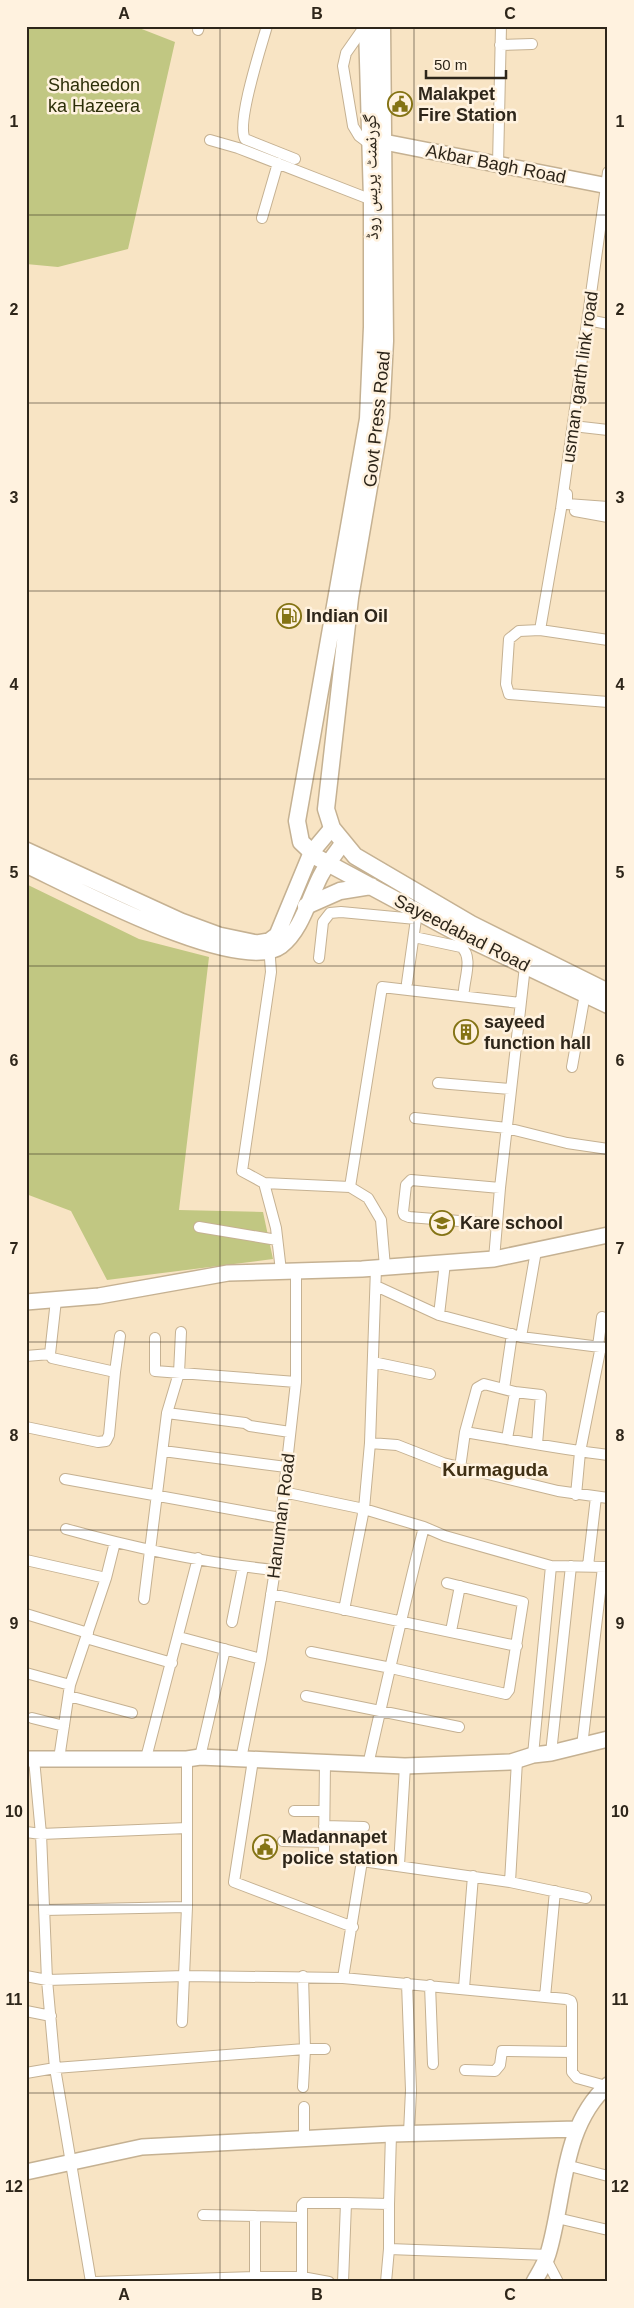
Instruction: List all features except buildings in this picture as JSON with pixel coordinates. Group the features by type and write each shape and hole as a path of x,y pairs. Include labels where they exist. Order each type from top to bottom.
{"main road":[{"name":"گورنمنٹ پریس روڈ","path":"319,858 300,842 297,821 368,419 372,327 372,200 378,144 366,26"},
{"name":"Govt Press Road","path":"326,808 350,598 381,417 385,341 378,144 382,26"},
{"name":"Sayeedabad Road","path":"326,808 332,828 355,856 471,924 608,992"},
{"name":"Sayeedabad Road","path":"319,858 371,886 416,915 608,1005"},
{"path":"306,906 340,891 371,886"}],"street":[{"path":"267,26 246,101 242,134 245,139 295,159"},
{"path":"366,26 346,54 343,66 353,126 359,136 378,144"},
{"path":"498,165 501,26"},
{"path":"500,45 532,44"},
{"path":"210,140 278,163 372,200"},
{"name":"Akbar Bagh Road","path":"378,144 607,182"},
{"path":"262,218 278,163"},
{"name":"usman garth link road","path":"540,630 576,426 607,182"},
{"path":"588,320 608,324"},
{"path":"608,430 576,426 566,502 608,507"},
{"path":"561,509 608,517"},
{"path":"608,640 540,630 519,631 509,639 506,684 509,694 608,702"},
{"path":"332,828 319,858 269,947 271,972 242,1171 264,1183 350,1187 368,1198 381,1220 380,1268 376,1286 370,1443 364,1509 344,1610"},
{"path":"26,865 192,932 256,954 269,947 281,946 295,930 306,906 319,858 343,843"},
{"path":"26,850 192,932"},
{"path":"319,958 323,922 330,913 416,915 406,983"},
{"path":"414,937 460,947 466,951 468,956 464,990"},
{"path":"494,1259 510,1089 525,966"},
{"path":"350,1187 382,986 520,1003"},
{"path":"572,1066 585,994"},
{"path":"438,1083 510,1089"},
{"path":"414,1118 507,1128 567,1143 608,1149"},
{"path":"497,1224 409,1217 404,1215 403,1212 406,1185 411,1180 500,1188"},
{"name":"Hanuman Road","path":"264,1183 276,1228 277,1240 288,1271 296,1382 275,1570 247,1759 234,1882 353,1927"},
{"path":"199,1227 277,1240"},
{"path":"26,1302 99,1296 228,1273 380,1268 494,1259 608,1235"},
{"path":"504,1389 536,1251"},
{"path":"439,1315 445,1263"},
{"path":"376,1286 439,1315 516,1336 602,1347"},
{"path":"50,1354 56,1300"},
{"path":"576,1495 580,1452 602,1347 602,1317"},
{"path":"144,1598 162,1451 168,1413 179,1373 181,1332"},
{"path":"26,1427 98,1442 106,1441 109,1435 120,1336"},
{"path":"155,1338 154,1371 296,1382"},
{"path":"26,1356 50,1354 57,1361 116,1372"},
{"path":"373,1362 430,1374"},
{"path":"460,1468 465,1432 477,1388 484,1384 515,1392 540,1394 542,1397 537,1444"},
{"path":"507,1439 515,1392"},
{"path":"168,1413 245,1423 250,1426 290,1432"},
{"path":"465,1432 608,1455"},
{"path":"370,1443 397,1445 443,1464 576,1495 608,1498"},
{"path":"162,1451 286,1467"},
{"path":"65,1480 280,1518"},
{"path":"283,1492 364,1509 424,1527 445,1536 551,1566 605,1567 582,1746"},
{"path":"588,1566 596,1497"},
{"path":"368,1765 391,1668 400,1619 424,1527"},
{"path":"66,1529 150,1550 243,1567 275,1570"},
{"path":"59,1760 70,1685 106,1578 115,1542"},
{"path":"146,1758 198,1558"},
{"path":"26,1560 106,1578"},
{"path":"533,1755 551,1566"},
{"path":"551,1753 571,1566"},
{"path":"232,1622 243,1567"},
{"path":"311,1652 506,1694 509,1690 523,1602 447,1583"},
{"path":"451,1631 460,1586"},
{"path":"271,1594 344,1610 400,1619 517,1646"},
{"path":"26,1614 172,1663"},
{"path":"179,1637 261,1659"},
{"path":"182,2022 187,1907 187,1828 194,1758 225,1649"},
{"path":"26,1673 70,1685"},
{"path":"69,1696 132,1713"},
{"path":"306,1696 459,1727"},
{"path":"32,1718 64,1726"},
{"path":"329,2282 302,2277 255,2277 243,2280 93,2282 55,2068 47,1980 41,1834 30,1759 194,1758 405,1766 517,1761 533,1755 551,1753 608,1739"},
{"path":"510,1882 517,1761"},
{"path":"283,1841 324,1846 325,1763"},
{"path":"399,1865 405,1766"},
{"path":"294,1810 324,1811"},
{"path":"324,1826 364,1827"},
{"path":"26,1832 41,1834 187,1828"},
{"path":"343,1978 353,1927 362,1861 510,1882 586,1898"},
{"path":"464,1988 473,1876"},
{"path":"545,1997 556,1891"},
{"path":"44,1910 187,1907"},
{"path":"26,1976 47,1980 185,1976 304,1976 430,1985 566,1999 572,2004 572,2072 574,2076 607,2085 577,2129 566,2166 557,2218 547,2257 534,2282"},
{"path":"303,2087 305,2049 304,1976"},
{"path":"407,1983 411,2090 409,2133"},
{"path":"430,1985 433,2064"},
{"path":"26,2011 51,2016"},
{"path":"26,2073 55,2068 325,2049"},
{"path":"465,2070 495,2071 500,2065 502,2051 572,2052"},
{"path":"304,2107 304,2138"},
{"path":"26,2172 142,2147 409,2133 577,2129"},
{"path":"386,2282 389,2249 391,2134"},
{"path":"566,2166 608,2176"},
{"path":"302,2277 301,2208 304,2202 389,2204"},
{"path":"343,2282 346,2202"},
{"path":"203,2215 301,2217"},
{"path":"255,2216 255,2277"},
{"path":"557,2218 608,2230"},
{"path":"389,2249 547,2257"},
{"path":"547,2257 558,2282"}],"green space":[{"name":"Shaheedon ka Hazeera","path":"26,26 134,26 175,42 128,249 58,267 26,264"},
{"path":"26,884 139,939 209,957 179,1210 263,1212 273,1259 107,1280 71,1211 26,1194"}],"place":[{"name":"Malakpet Fire Station","path":"400,104"},
{"name":"Indian Oil","path":"289,616"},
{"name":"sayeed function hall","path":"466,1032"},
{"name":"Kare school","path":"442,1223"},
{"name":"Madannapet police station","path":"265,1847"}],"district":[{"name":"Kurmaguda","path":"495,1469"}]}
